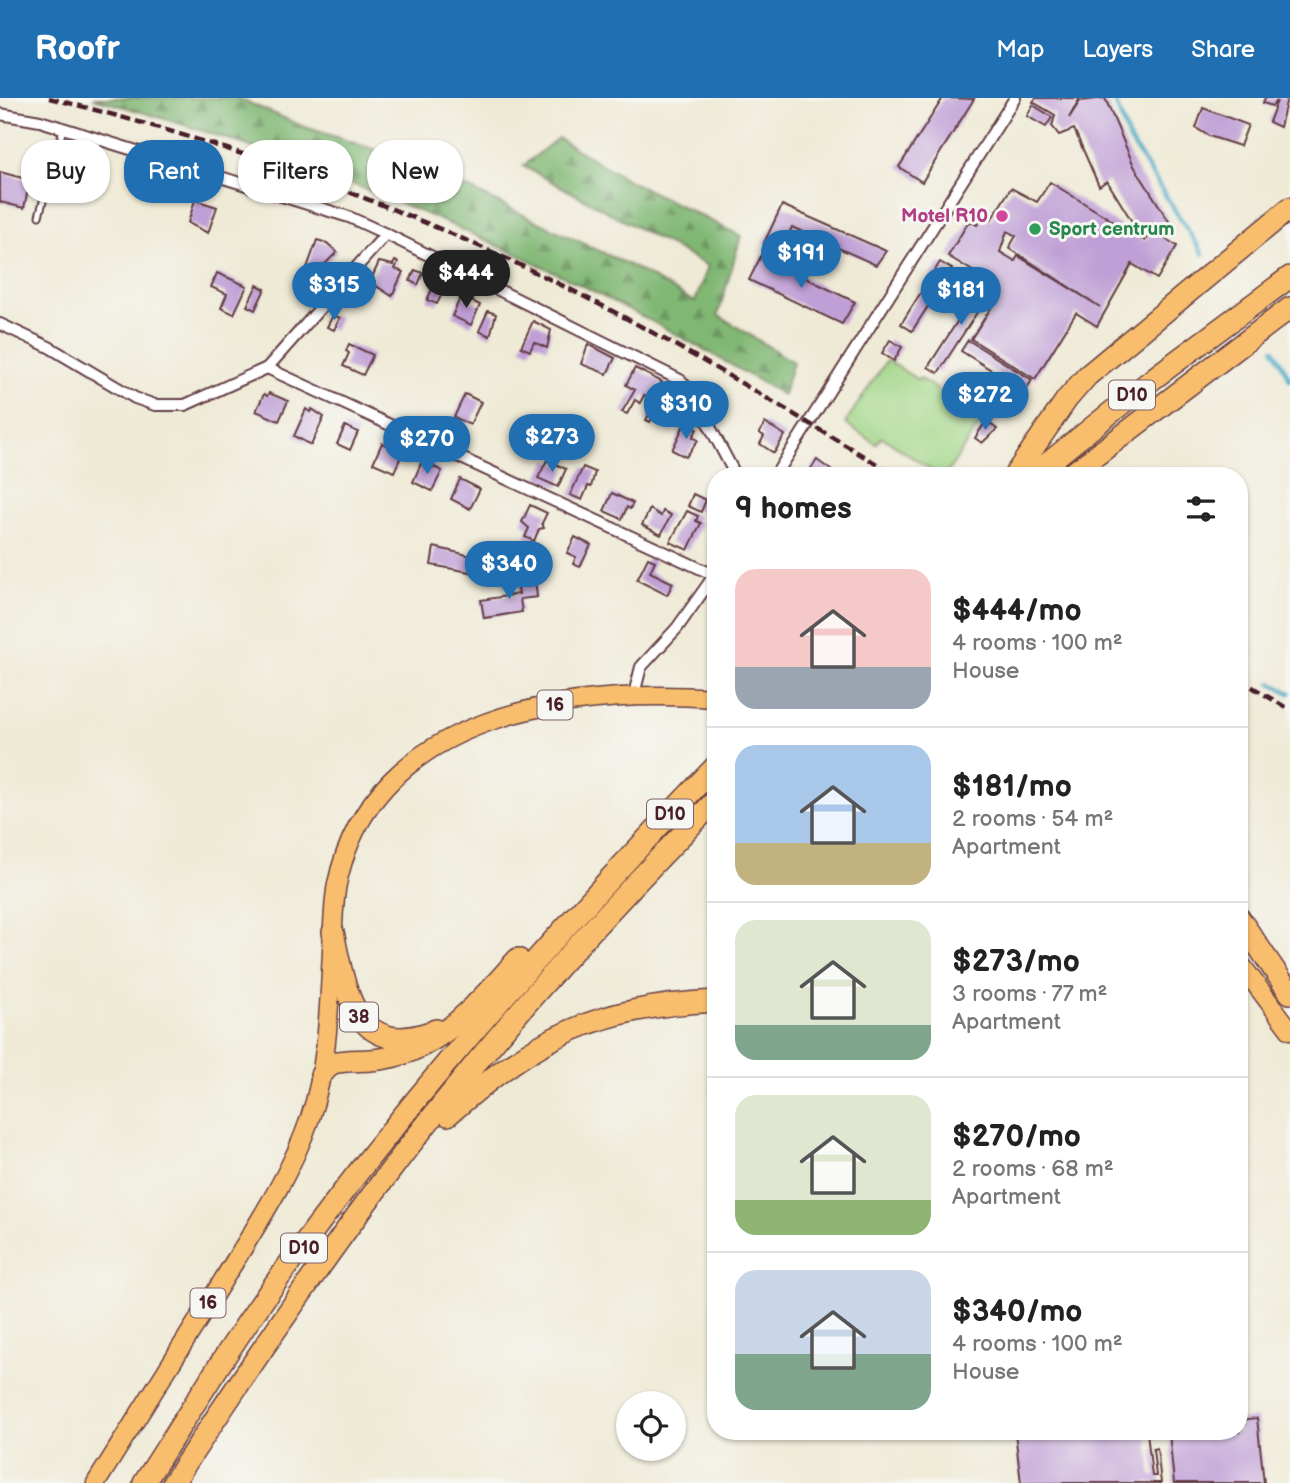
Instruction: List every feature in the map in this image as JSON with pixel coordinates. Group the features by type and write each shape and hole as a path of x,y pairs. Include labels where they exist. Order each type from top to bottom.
{"highway":[{"path":"1020,467 1067,399 1087,376 1290,208"},
{"name":"D10","path":"1043,467 1154,378 1290,277"},
{"name":"D10","path":"1081,467 1290,308"},
{"name":"D10","path":"144,1483 251,1319 358,1175 480,1024 625,861 707,775"},
{"name":"D10","path":"173,1483 271,1333 376,1189 552,976 707,810"},
{"path":"321,1074 332,1063 386,1058 417,1048 445,1031 471,1009 548,927 625,861"},
{"path":"1248,931 1290,993"},
{"name":"38","path":"333,932 347,997 362,1019 378,1031 397,1035 422,1034 442,1027 471,1009"},
{"path":"376,1189 464,1101 537,1046 579,1025 622,1011 707,1002"}],"main road":[{"name":"16","path":"96,1483 268,1207 301,1141 321,1074 337,886 351,841 374,801 408,764 454,736 502,716 544,706 633,698 707,698"},
{"path":"1248,974 1290,1030"}],"street":[{"path":"781,467 1015,98"},
{"path":"0,114 63,129 349,218 386,234 680,380 692,393 732,467"},
{"path":"0,324 39,342 135,398 155,405 175,407 195,402 267,368 386,234"},
{"path":"267,368 707,570"},
{"path":"633,698 641,667 677,628 707,585"}],"lane":[{"path":"40,216 63,129"}],"green space":[{"path":"93,98 238,98 302,126 345,140 238,140 238,143"},
{"path":"558,138 628,180 741,236 718,315 793,362 783,395 617,303 448,223 398,203 463,203 463,186 635,268 695,302 708,266 523,166"},
{"path":"353,143 367,147 367,190 353,185"},
{"path":"887,360 918,380 920,378 982,420 951,467 927,467 882,437 876,444 845,423"}],"building":[{"path":"943,98 974,99 922,182 899,167"},
{"path":"1036,98 1080,98 1069,118 1080,101 1105,98 1134,166 1170,223 1155,232 1177,246 1157,279 1132,264 1097,326 1076,313 1035,379 971,339 993,305 989,303 999,287 948,256 969,221 977,225 981,219 991,220 1011,188 1037,202 1050,182 1145,241 1149,236 1146,238 1136,228 1107,181 1099,186 1074,129 1059,135 1052,126 1055,115 1033,102","holes":["1007,231 1016,236 1009,248 1100,307 1018,256 1015,261 1000,252"]},
{"path":"1265,98 1287,98 1280,127 1269,122 1277,101 1272,106 1263,103"},
{"path":"1033,105 1052,117 1046,127 1027,116"},
{"path":"1203,108 1248,125 1240,146 1209,136 1196,128"},
{"path":"0,172 21,178 21,203 25,203 24,208 0,202"},
{"path":"194,203 217,207 208,233 188,223"},
{"path":"782,205 886,251 876,265 792,227 781,251 764,243"},
{"path":"317,240 327,243 337,252 315,274 307,268"},
{"path":"761,256 855,302 842,324 749,280"},
{"path":"395,261 398,262 395,269 403,272 392,296 370,282 379,262 393,265"},
{"path":"940,262 952,269 912,331 901,324"},
{"path":"415,270 423,273 418,285 410,281"},
{"path":"217,273 247,286 234,314 221,308 227,294 211,287"},
{"path":"439,274 449,279 437,304 427,300"},
{"path":"984,280 994,286 938,373 928,367"},
{"path":"257,285 265,289 255,310 247,306"},
{"path":"461,296 480,305 471,325 452,316"},
{"path":"488,311 496,314 490,336 479,331"},
{"path":"333,315 340,318 334,330 327,327"},
{"path":"533,321 551,330 547,348 534,342 530,351 521,347"},
{"path":"890,340 902,347 894,361 882,353"},
{"path":"968,340 1032,380 1012,412 1000,404 1008,391 1013,394 1020,388 961,351"},
{"path":"349,344 373,355 363,375 343,366 349,353 346,351"},
{"path":"588,344 615,358 607,374 581,364"},
{"path":"635,368 662,382 652,400 644,395 640,403 635,400 627,414 622,412 635,390 626,385"},
{"path":"664,388 674,393 668,405 671,406 668,412 659,407 650,422 646,420"},
{"path":"269,393 288,401 279,421 256,411 264,394 267,396"},
{"path":"465,394 481,402 470,425 454,417"},
{"path":"306,409 310,412 312,409 324,417 311,445 294,436"},
{"path":"986,421 997,429 982,443 975,438"},
{"path":"685,423 697,429 693,437 698,440 686,457 672,450"},
{"path":"765,423 785,435 774,453 760,444 764,436 759,433"},
{"path":"345,426 358,432 350,450 337,444"},
{"path":"445,428 452,431 447,443 440,439"},
{"path":"382,443 403,452 394,472 373,463"},
{"path":"547,460 566,469 558,487 538,478"},
{"path":"817,460 827,467 812,467"},
{"path":"422,461 442,471 432,491 413,482"},
{"path":"583,467 595,472 591,487 588,486 582,500 570,495"},
{"path":"460,479 480,489 470,509 451,499"},
{"path":"612,493 633,503 630,509 627,507 622,519 604,511"},
{"path":"693,494 706,500 701,512 688,506"},
{"path":"530,505 547,513 542,523 544,528 539,529 534,541 525,537 529,528 522,522"},
{"path":"650,509 661,516 663,511 671,515 661,535 642,525"},
{"path":"687,511 698,516 696,521 701,523 688,550 670,542"},
{"path":"575,537 591,545 580,567 573,564 576,557 567,553"},
{"path":"434,547 484,559 481,574 431,565"},
{"path":"648,558 655,561 650,572 673,583 667,595 637,580"},
{"path":"535,579 537,597 520,599 522,612 484,618 481,600 519,594 517,582"},
{"path":"1257,1418 1264,1483 1174,1483 1170,1440 1248,1440 1248,1419"},
{"path":"1016,1440 1148,1440 1152,1476 1156,1476 1153,1449 1157,1448 1161,1483 1021,1483"}],"waterway":[{"path":"1114,98 1128,137 1203,254"},
{"path":"1274,349 1290,380"},
{"path":"1271,683 1290,693"}],"railway":[{"path":"49,98 187,136 255,158 323,182 456,236 521,265 664,339 882,467"},
{"path":"1248,684 1290,710"}],"place":[{"name":"Motel R10","path":"1002,216"},
{"name":"Sport centrum","path":"1035,229"}]}
